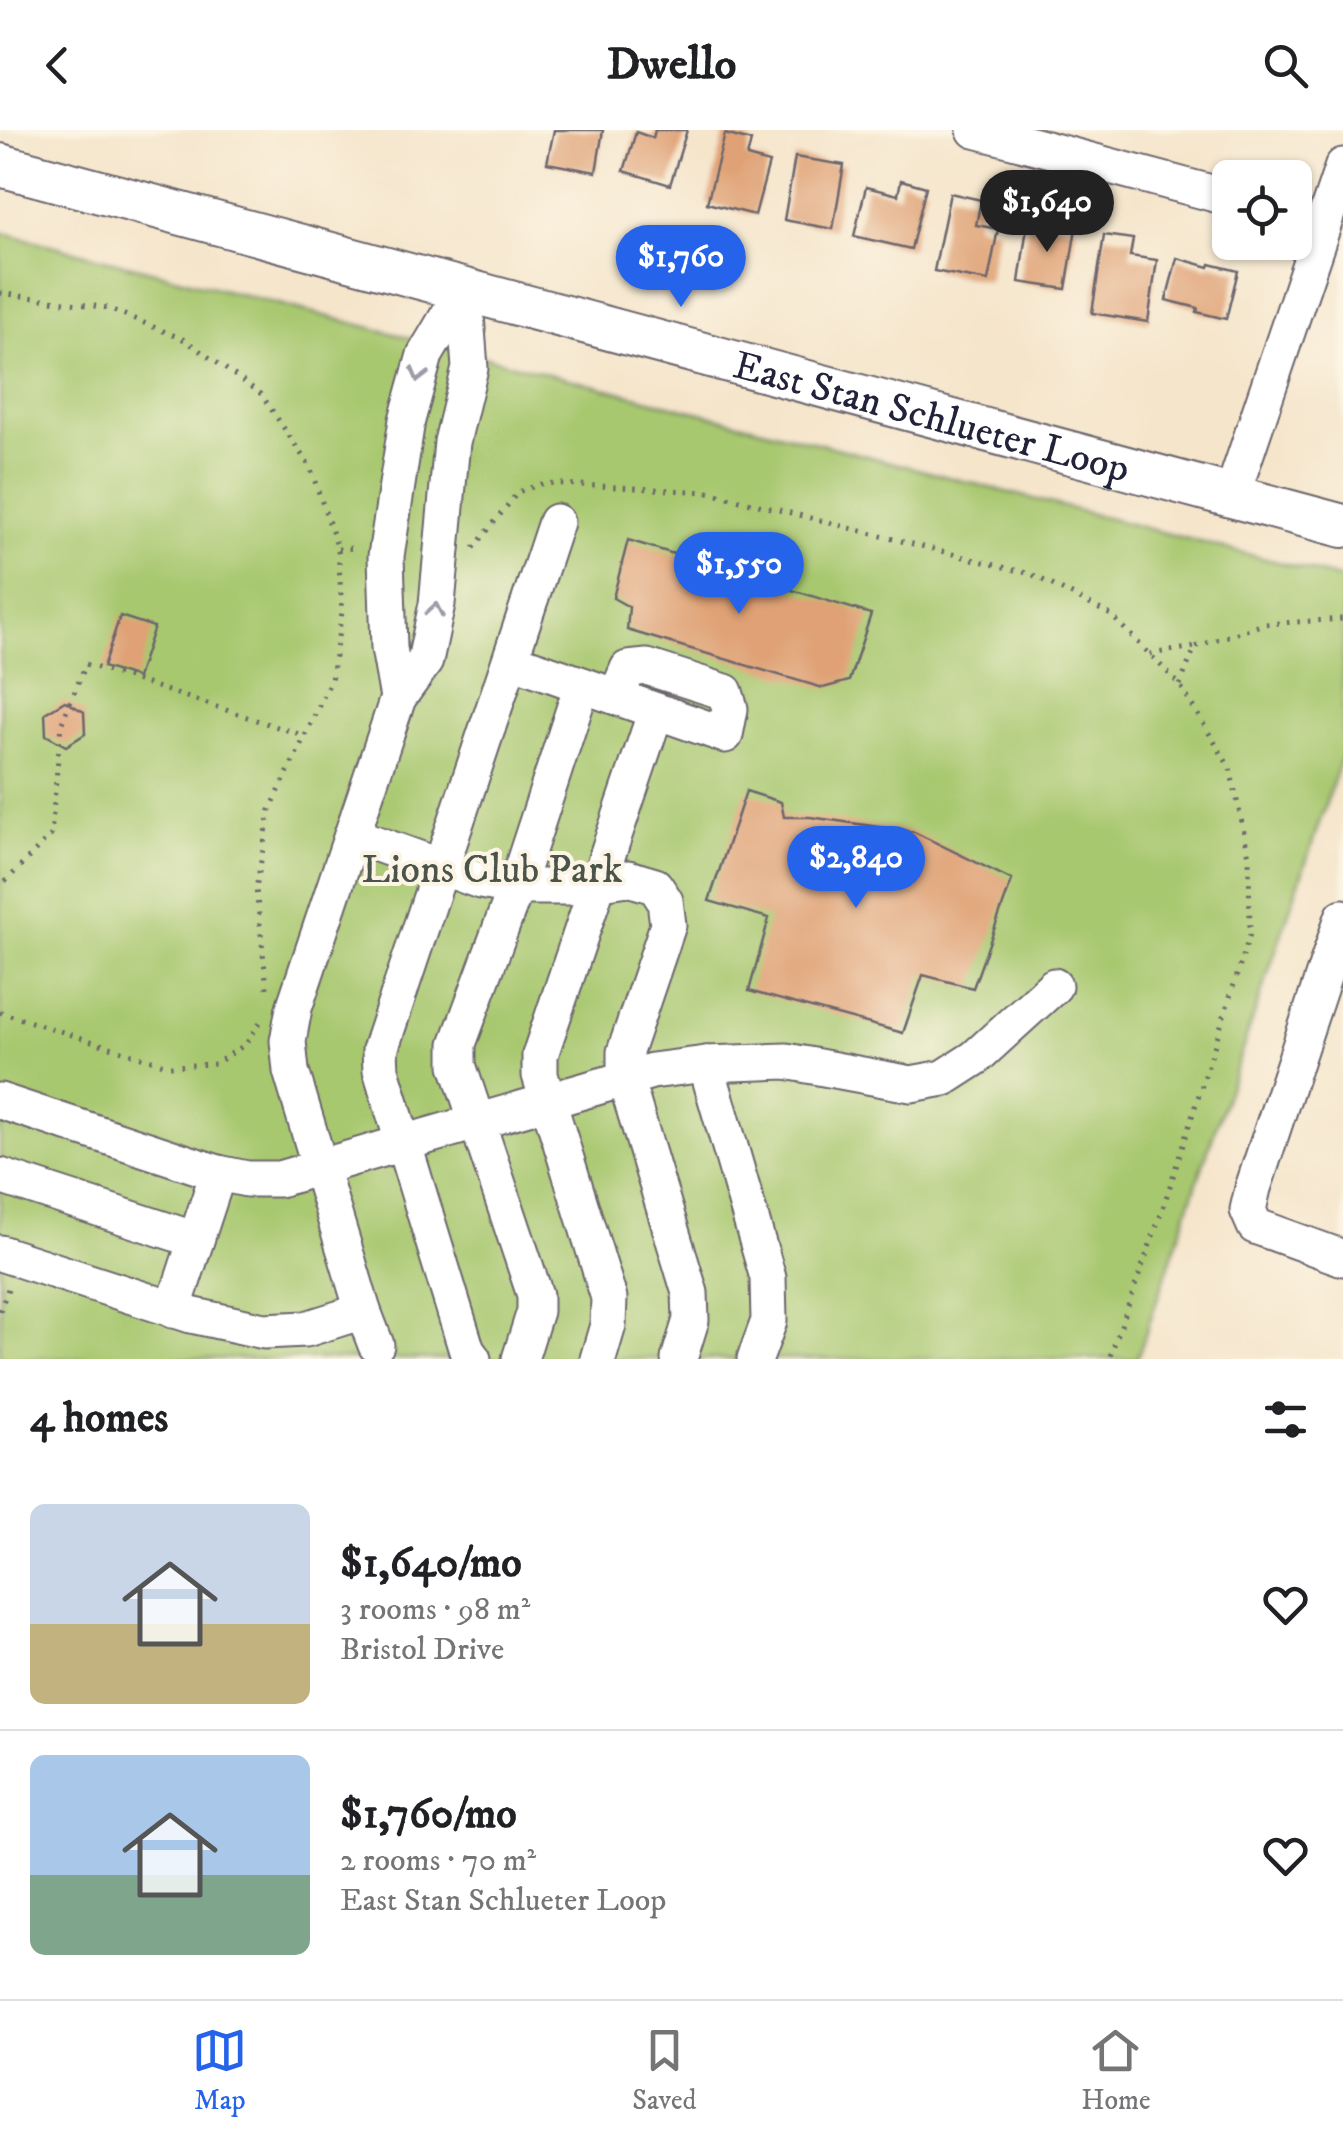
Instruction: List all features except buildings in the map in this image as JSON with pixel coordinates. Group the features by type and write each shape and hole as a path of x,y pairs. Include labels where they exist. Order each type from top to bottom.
{"main road":[{"name":"East Stan Schlueter Loop","path":"0,165 1343,526"}],"street":[{"path":"975,130 1212,193"},
{"path":"1312,214 1343,166"},
{"path":"1232,495 1298,260"},
{"path":"398,698 389,648 387,547 407,420 425,355 464,289"},
{"path":"376,1345 320,1169 292,1072 288,1041 294,1008 398,698 425,660 437,604 452,442 470,368 464,289"},
{"path":"473,1359 467,1351 382,1070 380,1050 556,522"},
{"path":"510,660 599,691 656,711 725,735 730,709 725,692 647,667 628,669 599,691 516,886 458,1044 458,1065 534,1295 534,1311 520,1359"},
{"path":"598,1359 608,1326 610,1298 540,1076 540,1055 656,711"},
{"path":"352,836 480,881 568,886 628,878 655,886 665,901 668,925 624,1052 625,1078 690,1293 691,1320 679,1359"},
{"path":"1342,925 1248,1210 1254,1226 1343,1258"},
{"path":"0,1101 218,1173 247,1179 280,1179 652,1070 786,1060 911,1084 944,1078 975,1058 1054,986"},
{"path":"706,1064 768,1278 769,1321 755,1359"},
{"path":"173,1310 218,1173"},
{"path":"0,1176 196,1240"},
{"path":"0,1252 173,1310 264,1331 306,1328 363,1311"}],"path":[{"path":"0,293 108,308 185,340 260,394 310,467 338,550 342,612 330,680 270,810 256,889 267,998"},
{"path":"442,552 473,548 518,492 544,483 708,492 1031,574 1111,615 1180,686 1230,768 1249,856 1250,934 1162,1212 1109,1359"},
{"path":"338,550 387,547"},
{"path":"1150,654 1195,647 1264,624 1343,619"},
{"path":"1180,686 1195,647"},
{"path":"0,887 52,834 61,725 86,664 305,736"},
{"path":"0,1012 170,1066 216,1064 246,1044 267,1012"}],"green space":[{"name":"Lions Club Park","path":"0,232 1343,579 1343,753 1137,1359 0,1359"}]}
